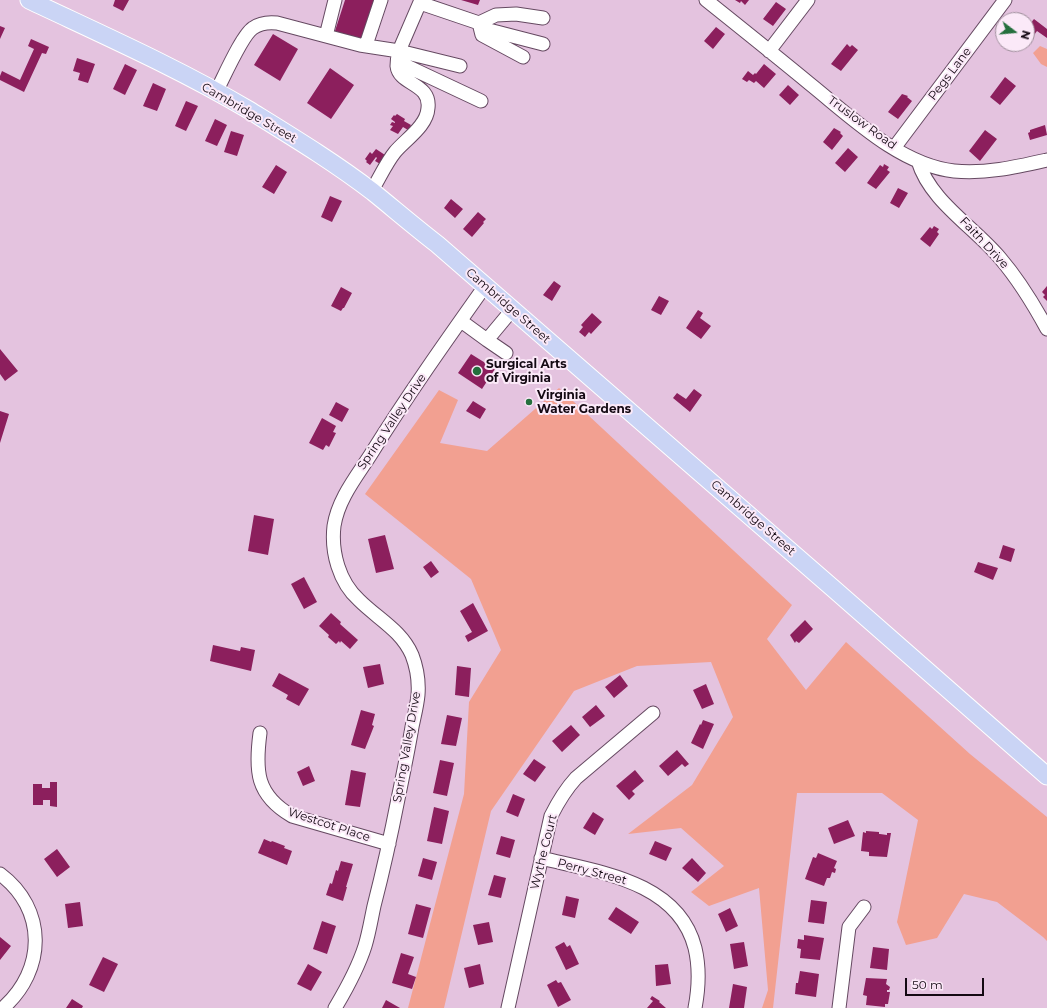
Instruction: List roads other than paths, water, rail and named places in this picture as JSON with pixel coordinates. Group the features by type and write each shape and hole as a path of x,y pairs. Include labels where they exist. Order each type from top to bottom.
{"main road":[{"name":"Cambridge Street","path":"29,0 115,40 216,92 248,110 310,149 372,192 437,244 1047,776"}],"street":[{"path":"326,36 335,0"},
{"path":"366,45 381,0"},
{"name":"Truslow Road","path":"706,0 862,126 894,148 918,161 954,171 980,172 1002,170 1047,160"},
{"path":"770,51 808,0"},
{"name":"Pegs Lane","path":"894,148 1005,0"},
{"path":"372,192 395,153 423,123 428,109 427,97 421,89 401,75 397,67 398,56 421,1 479,23 485,29 543,44"},
{"path":"479,23 496,15 516,14 543,18"},
{"path":"216,92 248,32 260,24 268,22 277,23 360,45 366,45 398,56 481,101"},
{"path":"479,23 482,35 523,57"},
{"path":"398,56 460,66"},
{"name":"Faith Drive","path":"918,161 921,171 936,195 984,240 1000,258 1047,329"},
{"name":"Spring Valley Drive","path":"335,1008 356,969 365,946 389,844 418,696 418,682 416,668 404,641 395,630 359,601 346,584 335,554 333,539 334,524 344,496 384,433 485,286"},
{"path":"487,340 512,310"},
{"path":"460,321 506,353"},
{"name":"Wythe Court","path":"508,1008 541,858 551,816 557,802 576,778 653,713"},
{"name":"Westcot Place","path":"260,733 258,751 260,779 265,792 277,806 292,816 389,844"},
{"name":"Perry Street","path":"541,858 617,877 637,884 667,903 678,914 693,940 699,977 695,1008"},
{"path":"0,874 17,890 26,904 32,917 35,932 33,964 28,977 21,989 3,1008"},
{"path":"839,1008 848,927 864,907"}],"place":[{"name":"Surgical Arts of Virginia","path":"477,371"},
{"name":"Virginia Water Gardens","path":"529,402"}]}
